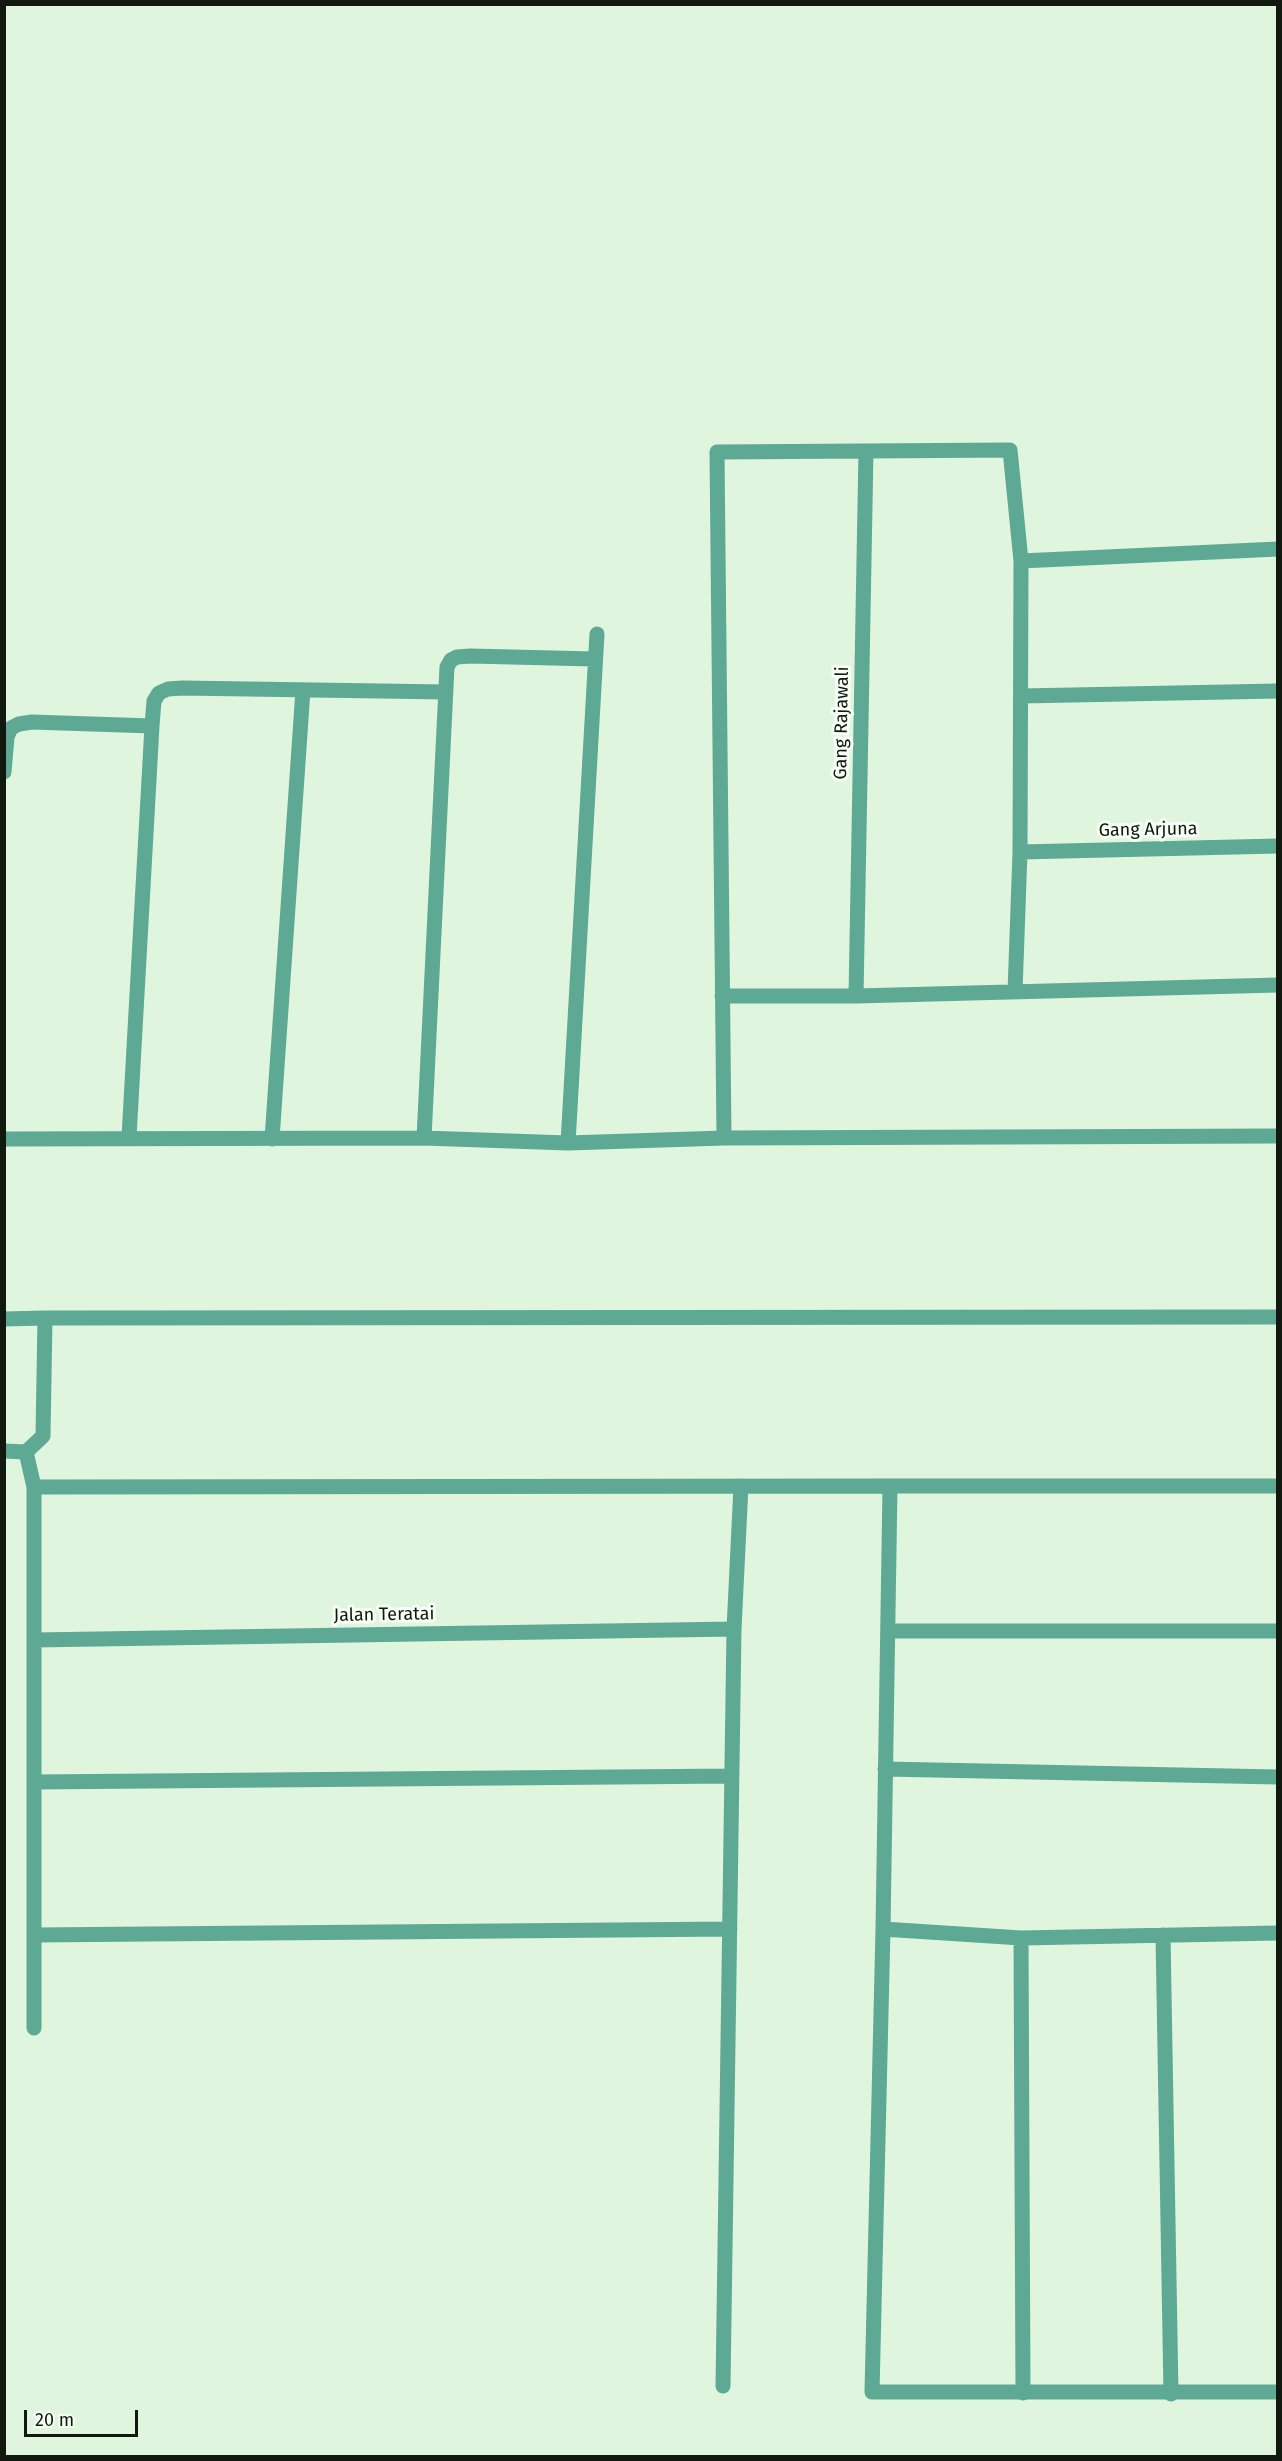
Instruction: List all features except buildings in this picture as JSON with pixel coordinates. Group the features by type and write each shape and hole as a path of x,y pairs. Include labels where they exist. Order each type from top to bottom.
{"street":[{"path":"724,1138 717,452 1010,450 1022,561 1020,852 1014,992"},
{"name":"Gang Rajawali","path":"856,996 866,451"},
{"path":"1022,561 1278,549"},
{"path":"568,1143 597,634"},
{"path":"424,1138 447,667 451,660 457,657 595,659"},
{"path":"129,1137 152,726 154,701 159,693 168,689 446,692"},
{"path":"272,1139 303,690"},
{"path":"1021,696 1278,691"},
{"path":"4,772 7,737 11,728 18,724 32,722 152,726"},
{"name":"Gang Arjuna","path":"1020,852 1278,846"},
{"path":"722,996 856,996 1278,985"},
{"path":"4,1138 424,1138 568,1143 724,1138 1278,1136"},
{"path":"4,1319 1278,1317"},
{"path":"4,1451 26,1452 43,1436 45,1318"},
{"path":"26,1452 34,1486 34,2028"},
{"path":"34,1486 1278,1486"},
{"path":"723,2386 734,1629 741,1486"},
{"path":"890,1486 883,1929 872,2392 1171,2394 1278,2392"},
{"name":"Jalan Teratai","path":"34,1640 734,1629"},
{"path":"888,1631 1278,1631"},
{"path":"885,1769 1278,1777"},
{"path":"34,1782 732,1776"},
{"path":"34,1935 730,1929"},
{"path":"883,1929 1021,1938 1278,1933"},
{"path":"1163,1935 1171,2394"},
{"path":"1021,1938 1023,2393"}]}
